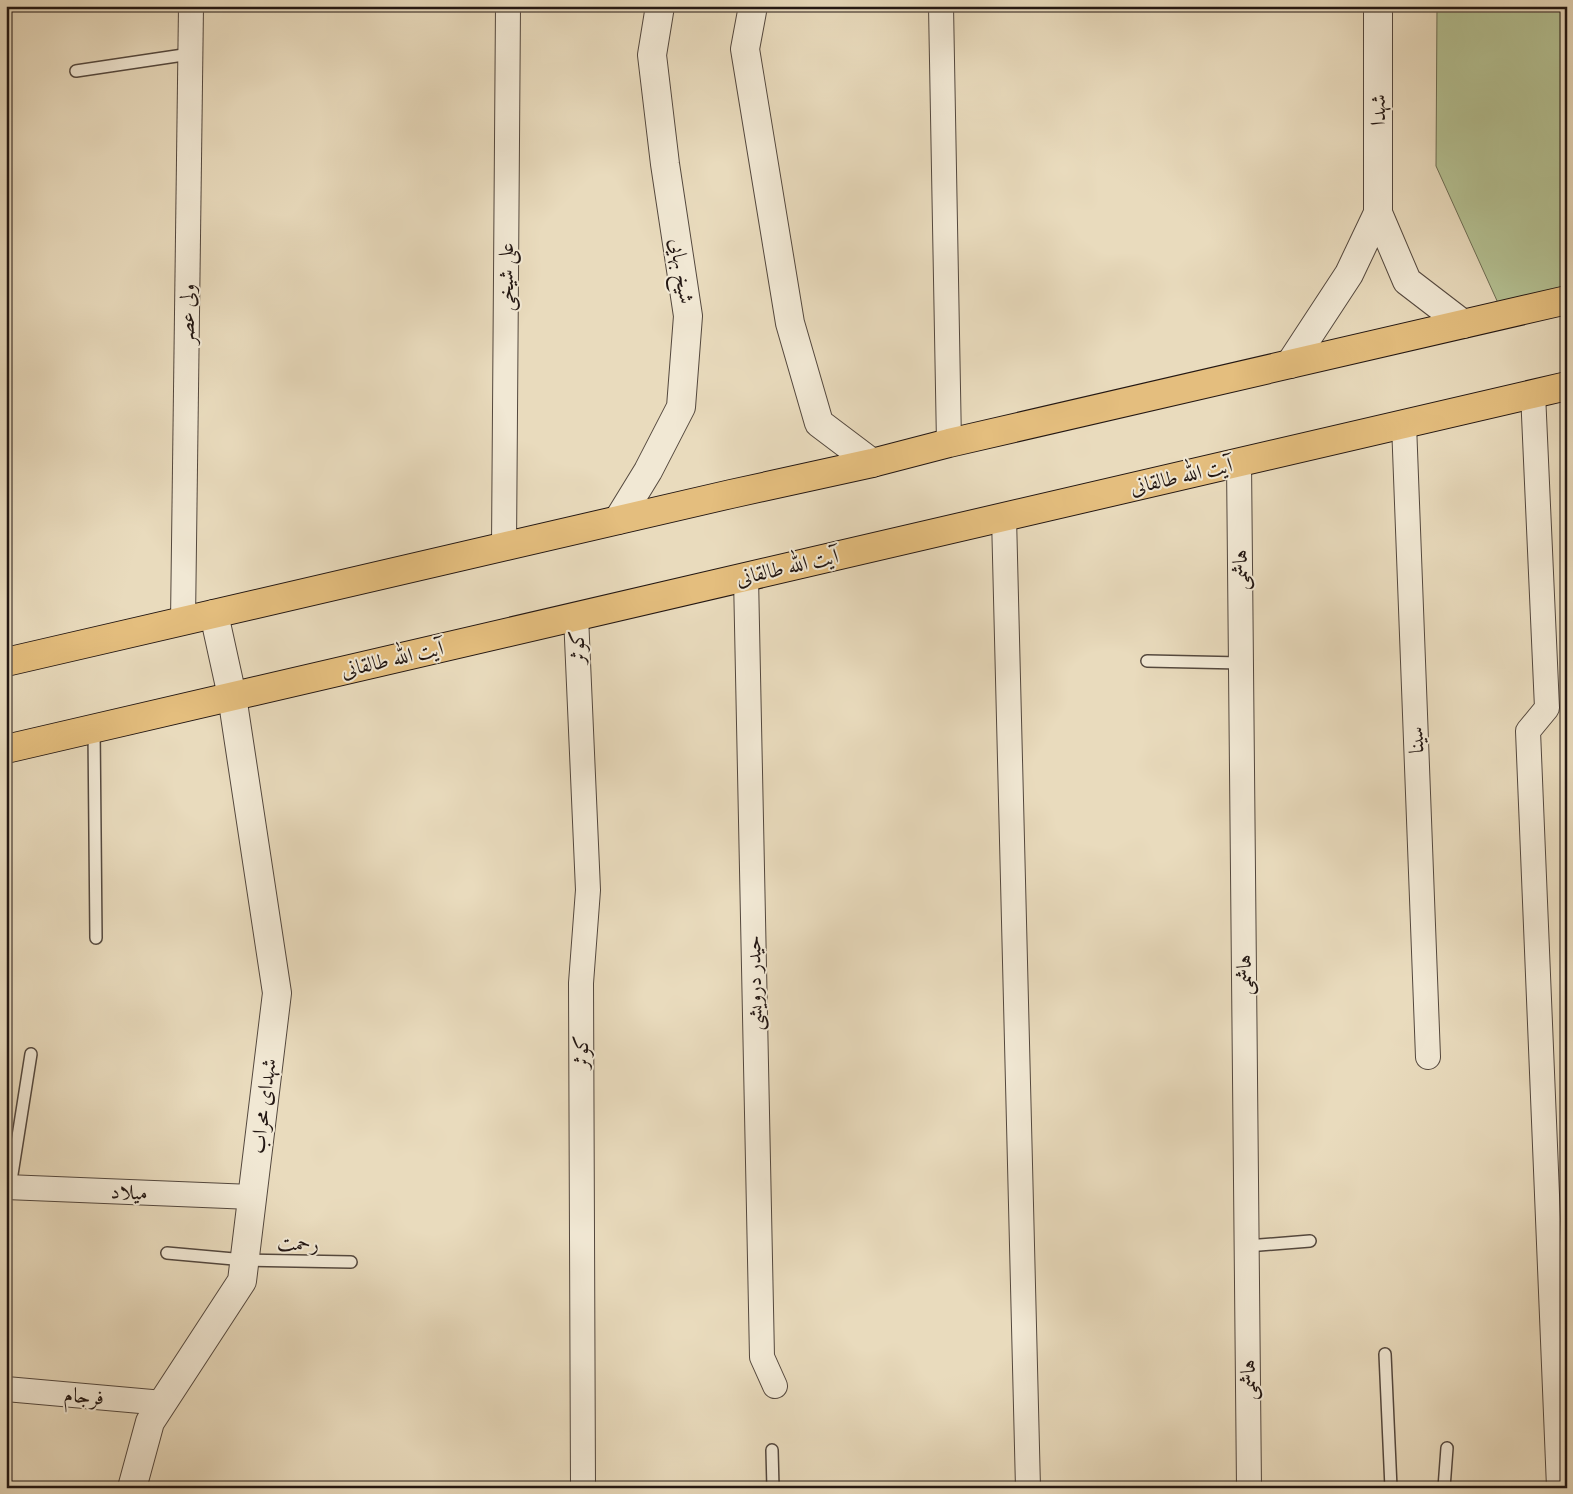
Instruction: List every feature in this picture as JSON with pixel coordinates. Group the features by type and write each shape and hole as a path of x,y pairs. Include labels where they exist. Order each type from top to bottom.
{"main road":[{"path":"6,662 872,463 949,443 1567,300"},
{"name":"آیت الله طالقانی","path":"6,748 1567,386"}],"street":[{"name":"ولی عصر","path":"183,621 191,6"},
{"name":"علی شیخی","path":"504,547 508,6"},
{"name":"شیخ بهایی","path":"618,520 648,471 681,407 682,398 688,316 665,164 652,55 660,6"},
{"path":"753,6 745,49 790,323 819,423 872,463"},
{"path":"940,6 949,443"},
{"name":"شهدا","path":"1378,6 1378,213"},
{"path":"1378,213 1407,281 1463,324"},
{"path":"1290,364 1349,274 1378,213"},
{"path":"1534,393 1547,708 1528,731 1560,1486"},
{"name":"سینا","path":"1404,424 1428,1057"},
{"name":"هاشمی","path":"1239,462 1249,1488"},
{"path":"1004,517 1028,1488"},
{"name":"حیدر درویشی","path":"746,577 762,1357 775,1386"},
{"name":"شهدای محراب","path":"132,1488 150,1422 242,1281 277,994 232,696 214,614"},
{"name":"کوثر","path":"576,616 588,890 581,983 583,1488"},
{"name":"میلاد","path":"8,1187 252,1197"},
{"name":"فرجام","path":"6,1389 163,1402"}],"lane":[{"path":"76,71 190,54"},
{"path":"1147,661 1241,663"},
{"path":"94,728 96,938"},
{"path":"8,1187 31,1054"},
{"path":"1247,1246 1310,1241"},
{"name":"رحمت","path":"167,1253 245,1260 351,1262"},
{"path":"1384,1354 1391,1488"},
{"path":"1444,1488 1447,1448"},
{"path":"772,1450 773,1488"}],"green space":[{"path":"1437,6 1567,6 1567,294 1503,314 1436,166"}]}
